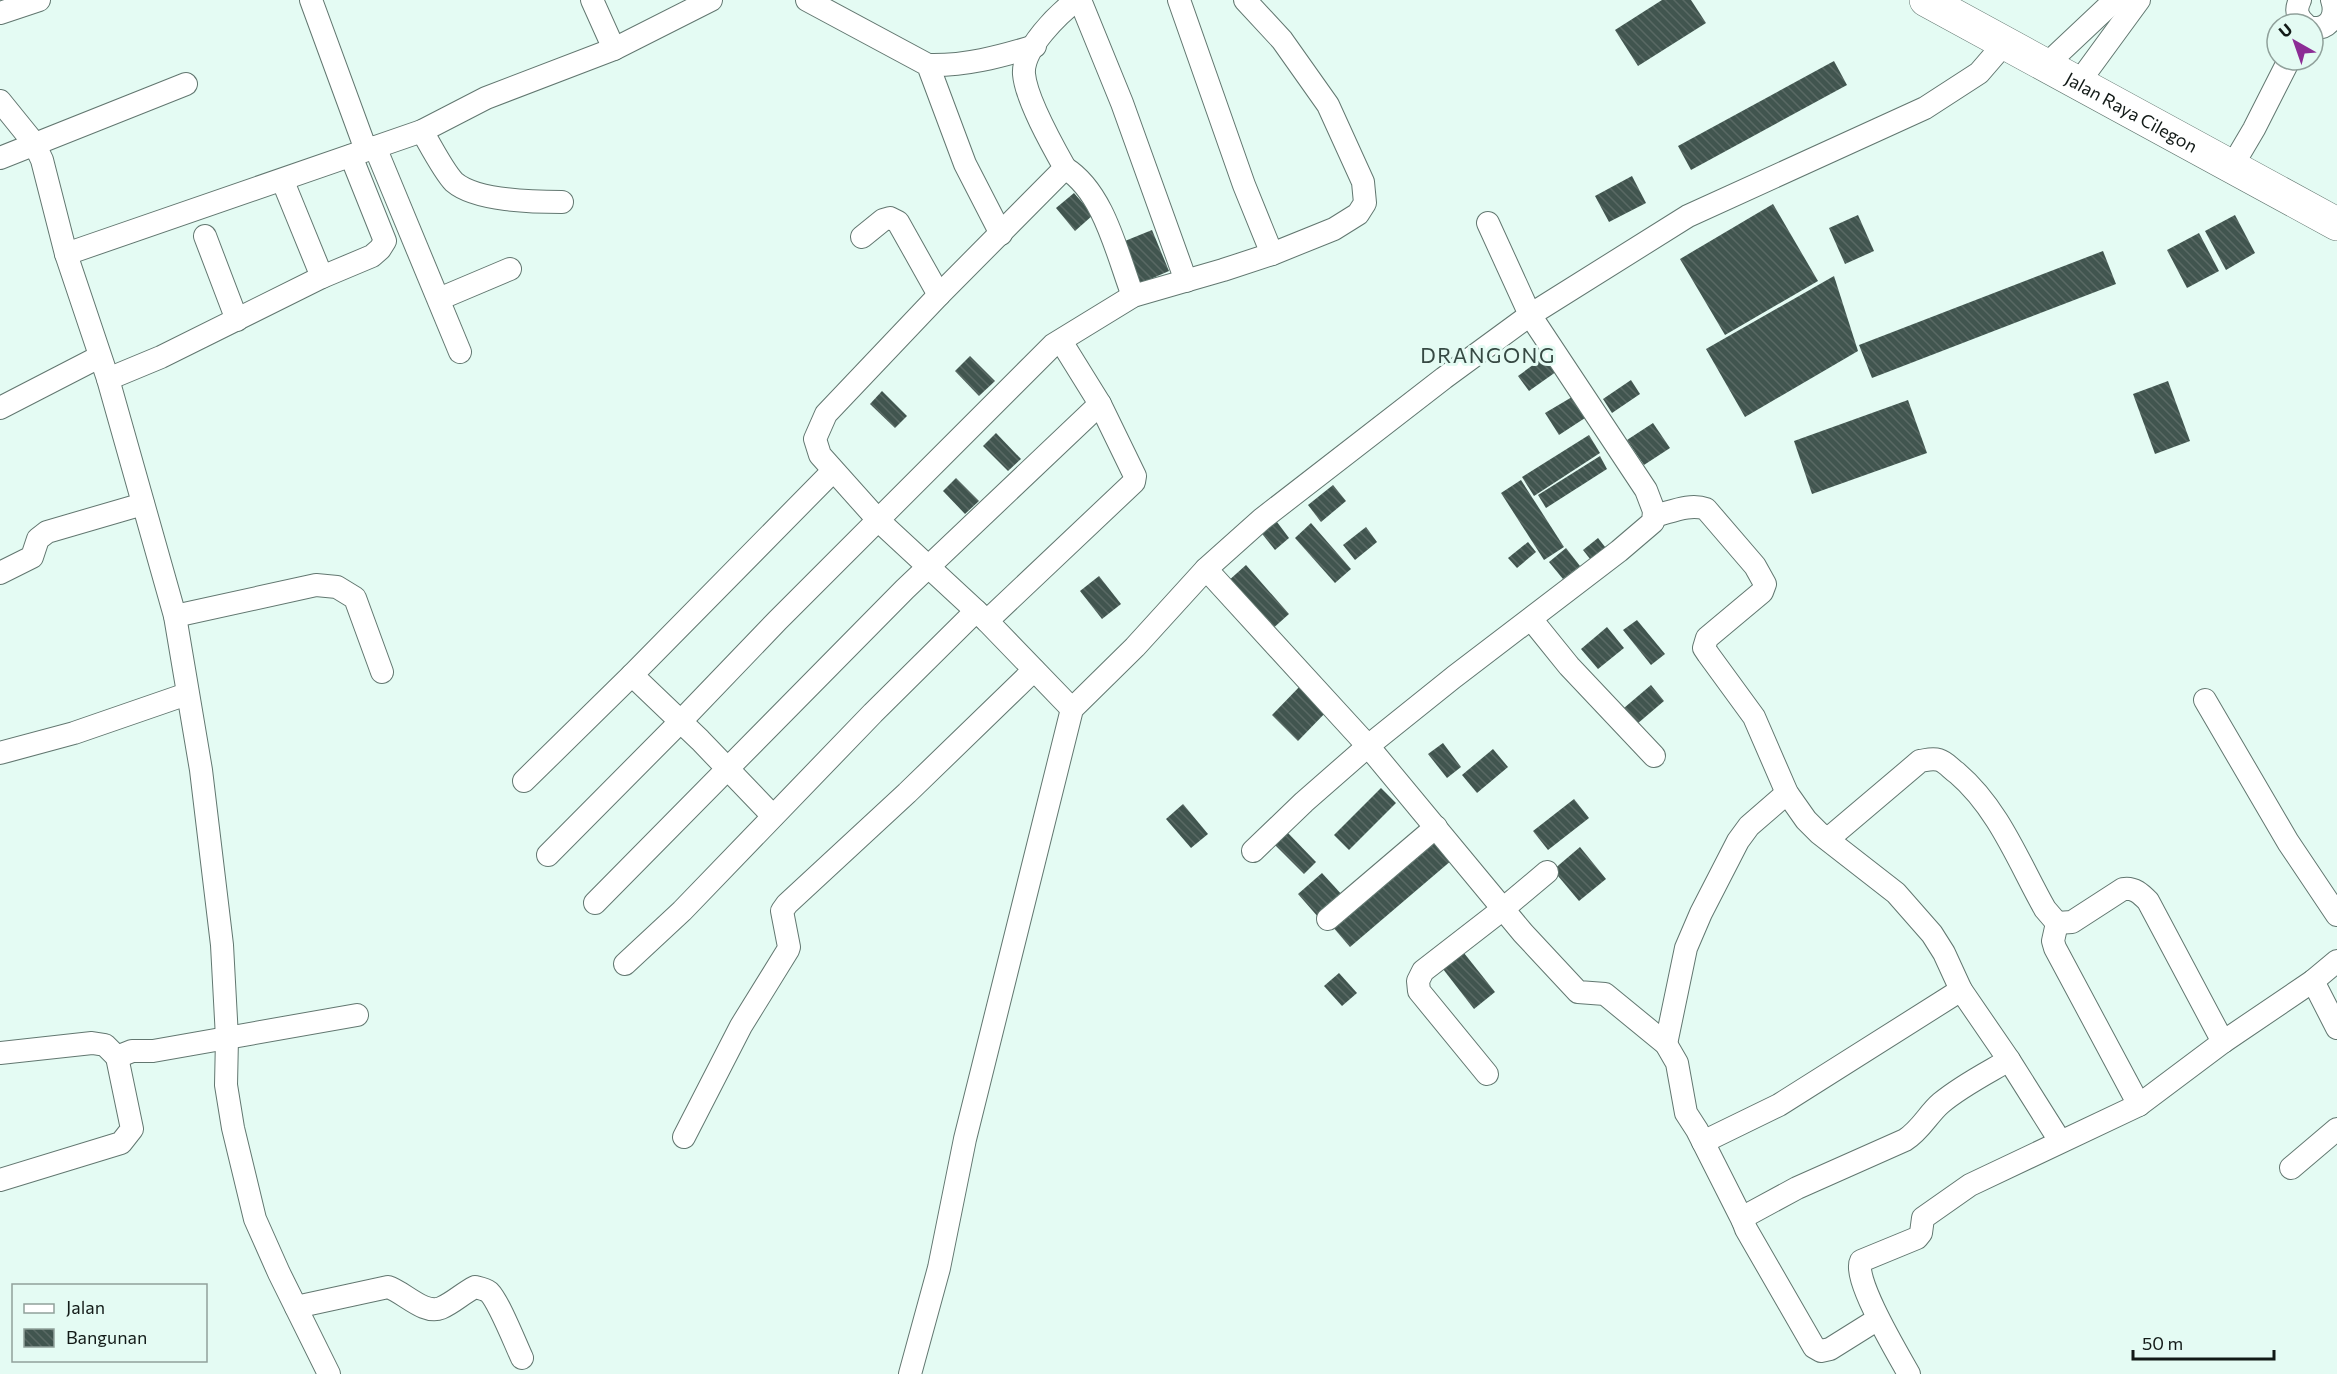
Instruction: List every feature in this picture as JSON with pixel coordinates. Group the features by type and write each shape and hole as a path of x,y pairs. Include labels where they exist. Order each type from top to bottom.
{"highway":[{"name":"Jalan Raya Cilegon","path":"1926,0 2337,224"}],"street":[{"path":"0,13 39,0"},
{"path":"108,379 237,320 322,277 372,256 385,241 364,151 311,0"},
{"path":"592,0 614,49"},
{"path":"66,254 422,130 486,98 614,49 711,0"},
{"path":"807,0 928,65 963,64 1035,46"},
{"path":"1133,296 1098,202 1078,176 1065,168 1032,102 1024,73 1027,59 1049,25 1079,0 1122,104 1186,281"},
{"path":"1179,0 1244,185 1272,254"},
{"path":"548,855 1046,351 1133,296 1272,254 1347,222 1358,214 1365,203 1366,194 1353,156 1328,105 1282,40 1245,0"},
{"path":"2047,64 2115,0"},
{"path":"2079,82 2139,0"},
{"path":"2325,26 2331,21 2334,10"},
{"path":"910,1374 939,1268 965,1139 1072,709 1135,647 1206,569 1262,519 1444,378 1530,315 1688,216 1925,108 1979,73 2004,44"},
{"path":"928,65 965,164 1001,234"},
{"path":"2231,168 2283,72"},
{"path":"0,158 186,84"},
{"path":"0,101 34,143 50,186 66,254 108,379 175,616 201,770 222,945 226,1085 232,1128 255,1219 329,1374"},
{"path":"422,130 454,181 468,189 513,201 562,202"},
{"path":"364,151 438,299 460,352"},
{"path":"1065,168 939,295 826,414 814,439 820,455 879,521 981,616 1072,709"},
{"path":"284,184 322,277"},
{"path":"862,237 883,220 890,218 898,222 939,295"},
{"path":"1253,851 1368,746 1619,551 1648,527 1654,516 1653,506 1646,490 1530,315 1488,223"},
{"path":"205,236 237,320"},
{"path":"438,299 510,269"},
{"path":"625,964 682,911 773,816 981,616 1134,482 1135,474 1100,404 1064,345 1058,343"},
{"path":"0,408 99,357"},
{"path":"595,903 928,568 1100,404"},
{"path":"524,781 833,471"},
{"path":"0,573 32,557 38,539 47,532 143,504"},
{"path":"1654,516 1689,507 1698,506 1706,509 1755,566 1765,584 1762,592 1707,638 1704,648 1754,717 1787,793 1806,820 1819,833 1896,893 1916,915 1944,953 1961,990 2009,1059 2060,1141"},
{"path":"1206,569 1368,746 1503,909 1578,992 1605,994 1666,1044 1677,1063 1686,1113 1746,1229 1814,1347 1821,1351 1830,1349 1878,1319"},
{"path":"175,616 316,585 337,587 355,598 382,672"},
{"path":"1531,619 1569,666 1654,756"},
{"path":"684,1137 741,1026 788,950 782,911 1034,670"},
{"path":"632,675 681,721 773,816"},
{"path":"0,753 74,733 187,694"},
{"path":"2205,700 2288,842 2337,915"},
{"path":"1828,839 1920,761 1937,759 1967,782 1987,806 2045,909 2057,923"},
{"path":"1666,1044 1686,948 1701,913 1738,841 1749,826 1787,793"},
{"path":"1328,919 1436,827"},
{"path":"1486,1074 1419,991 1418,981 1423,971 1547,873"},
{"path":"2057,923 2072,922 2123,889 2132,889 2140,893 2148,902 2223,1042"},
{"path":"2057,923 2053,941 2055,948 2139,1105"},
{"path":"1909,1374 1878,1319 1858,1270 1861,1261 1917,1238 1921,1233 1923,1218 1971,1185 2139,1105 2223,1042 2313,981 2337,961"},
{"path":"2313,981 2337,1028"},
{"path":"1702,1142 1779,1105 1961,990"},
{"path":"117,1057 132,1051 153,1051 357,1015"},
{"path":"0,1053 92,1043 105,1045 117,1057 132,1129 121,1143 0,1180"},
{"path":"1743,1221 1749,1214 1797,1188 1915,1134 1944,1100 2009,1059"},
{"path":"2291,1168 2337,1129"},
{"path":"296,1307 388,1287 398,1290 432,1310 440,1309 475,1287 481,1288 489,1292 522,1359"}],"building":[{"path":"1662,0 1691,0 1706,23 1638,66 1615,30"},
{"path":"1834,61 1847,85 1691,170 1678,146"},
{"path":"1632,176 1646,203 1609,222 1595,196"},
{"path":"1074,193 1093,215 1075,231 1056,208"},
{"path":"1773,204 1818,281 1725,335 1680,259"},
{"path":"1858,215 1874,251 1845,264 1829,228"},
{"path":"2235,215 2255,253 2226,270 2205,231"},
{"path":"1152,230 1169,271 1137,285 1120,243"},
{"path":"2199,233 2219,271 2187,288 2167,250"},
{"path":"2103,251 2116,284 1872,378 1859,345"},
{"path":"1834,276 1858,351 1745,417 1706,349"},
{"path":"1548,354 1560,369 1529,391 1518,376"},
{"path":"970,356 995,381 979,396 955,371"},
{"path":"1631,380 1640,394 1612,413 1603,399"},
{"path":"2168,381 2190,441 2155,454 2133,394"},
{"path":"882,391 907,416 895,428 870,404"},
{"path":"1572,397 1585,418 1559,435 1545,413"},
{"path":"1908,400 1927,453 1812,494 1794,441"},
{"path":"1653,423 1670,448 1644,465 1627,440"},
{"path":"996,433 1021,459 1008,471 983,446"},
{"path":"1589,435 1600,453 1534,496 1522,477"},
{"path":"1600,456 1607,469 1546,508 1538,495"},
{"path":"956,478 979,501 965,514 943,491"},
{"path":"1521,480 1564,547 1544,560 1501,493"},
{"path":"1333,485 1346,501 1321,522 1308,505"},
{"path":"1274,518 1289,538 1275,550 1259,530"},
{"path":"1311,523 1351,569 1335,583 1295,538"},
{"path":"1366,527 1377,542 1355,560 1343,545"},
{"path":"1598,538 1609,552 1594,564 1583,550"},
{"path":"1528,542 1536,552 1517,568 1508,558"},
{"path":"1566,548 1580,566 1563,579 1549,562"},
{"path":"1246,565 1289,614 1270,631 1227,582"},
{"path":"1099,576 1121,604 1102,619 1080,591"},
{"path":"1637,620 1665,654 1651,665 1623,630"},
{"path":"1607,627 1624,648 1598,669 1581,649"},
{"path":"1304,682 1330,708 1298,741 1272,715"},
{"path":"1651,685 1664,701 1637,724 1624,708"},
{"path":"1443,743 1461,767 1447,778 1428,754"},
{"path":"1493,749 1508,767 1477,793 1462,775"},
{"path":"1381,788 1396,803 1349,850 1334,835"},
{"path":"1574,799 1589,818 1548,850 1533,831"},
{"path":"1183,804 1208,834 1191,848 1166,819"},
{"path":"1287,832 1316,862 1304,874 1275,845"},
{"path":"1434,839 1452,860 1350,947 1332,926"},
{"path":"1580,847 1606,879 1579,901 1553,870"},
{"path":"1322,873 1343,896 1319,918 1298,894"},
{"path":"1464,953 1495,992 1474,1009 1443,969"},
{"path":"1339,973 1357,993 1342,1006 1324,986"}],"district":[{"name":"DRANGONG","path":"1488,354"}]}
